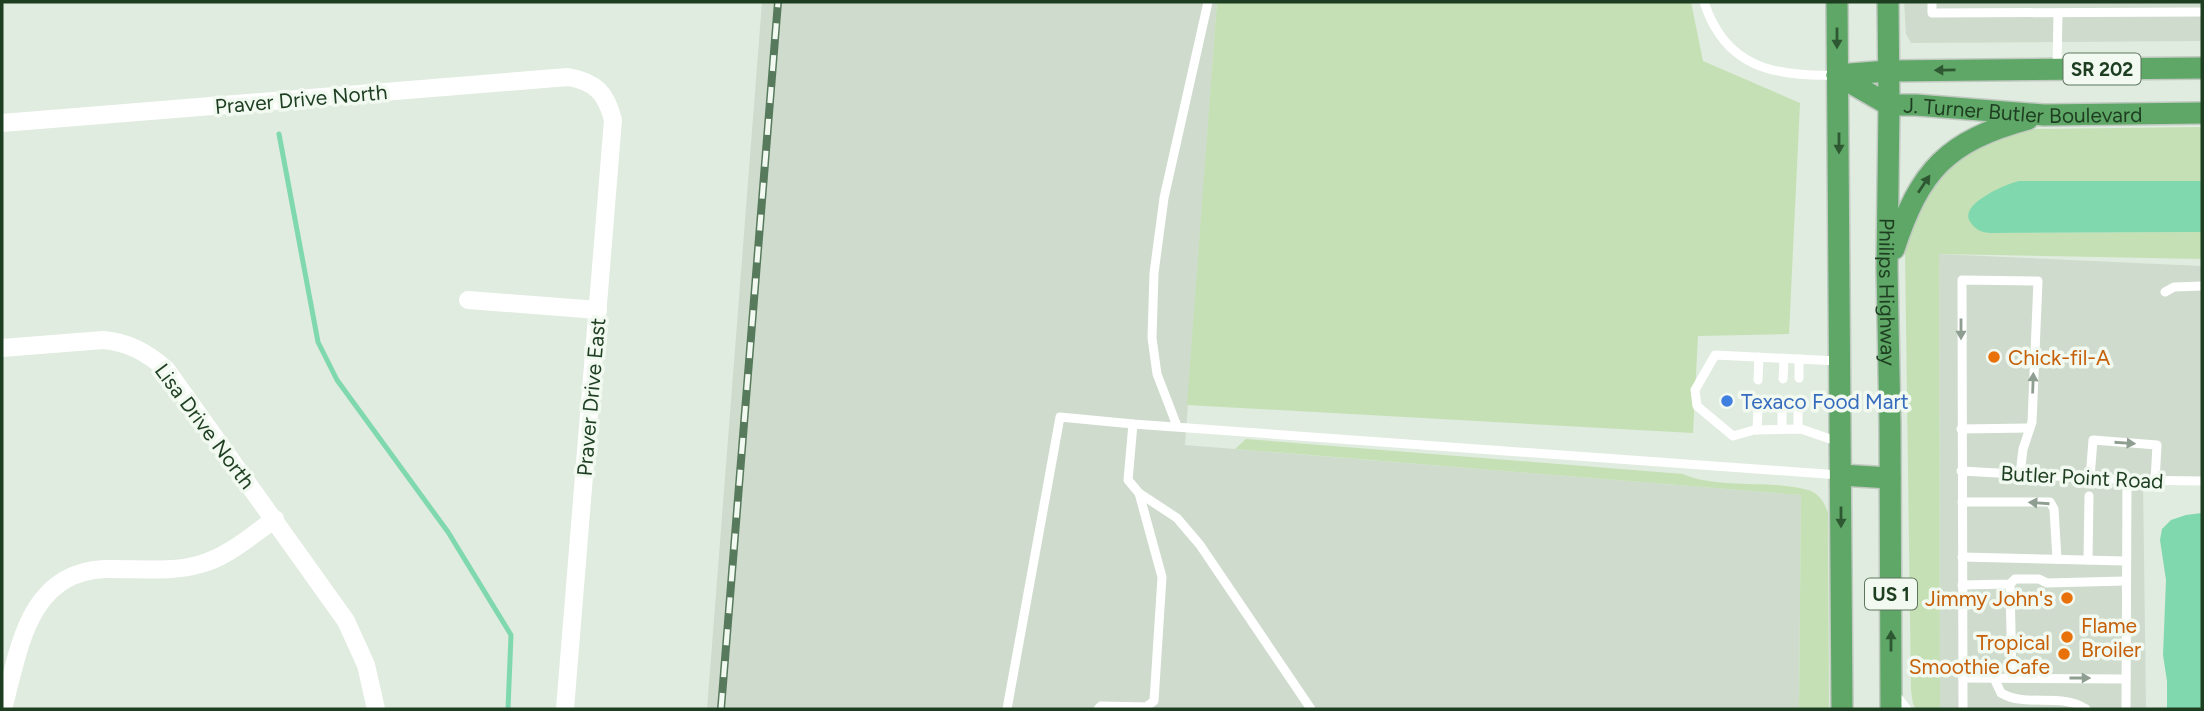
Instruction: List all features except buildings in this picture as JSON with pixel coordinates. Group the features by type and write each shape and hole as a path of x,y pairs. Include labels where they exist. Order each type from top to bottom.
{"main road":[{"name":"US 1","path":"1837,2 1842,709"},
{"name":"Philips Highway","path":"1888,2 1887,268 1891,699"},
{"name":"J. Turner Butler Boulevard","path":"1838,75 1888,71 2202,68"},
{"name":"J. Turner Butler Boulevard","path":"1838,75 1889,105 2044,115 2202,113"},
{"path":"1887,268 1906,212 1924,181 1943,159 1976,137 1997,127 2044,115"},
{"path":"1841,475 1890,478"}],"street":[{"name":"Praver Drive North","path":"2,123 568,78 583,80 598,90"},
{"name":"Praver Drive East","path":"565,709 613,120 608,103 598,90"},
{"path":"468,300 598,310"},
{"name":"Lisa Drive North","path":"2,348 119,341 151,356 166,369 346,621 366,665 376,709"},
{"path":"3,709 27,622 52,589 82,573 101,569 168,569 201,565 223,555 275,519"}],"lane":[{"path":"1177,426 1157,374 1152,338 1154,272 1164,198 1208,2"},
{"path":"1704,2 1711,23 1726,44 1753,65 1777,71 1838,75"},
{"path":"1932,2 1932,13 2202,12"},
{"path":"2020,2 2028,13"},
{"path":"2082,2 2082,13"},
{"path":"2137,12 2138,2"},
{"path":"2173,2 2173,12"},
{"path":"2057,69 2058,13"},
{"path":"1963,709 1962,280 2038,281 2029,428 2020,474"},
{"path":"2165,292 2174,287 2202,286"},
{"path":"1840,362 1715,355 1695,390 1697,406 1733,436 1757,430 1798,429 1840,442"},
{"path":"1758,380 1759,357"},
{"path":"1783,379 1784,359"},
{"path":"1799,378 1800,359"},
{"path":"1798,408 1798,429"},
{"path":"1782,409 1782,429"},
{"path":"1757,430 1758,410"},
{"path":"1006,709 1060,417 1841,475"},
{"path":"1133,424 1128,480 1139,493 1177,517 1200,545 1311,709"},
{"path":"1961,429 2029,428"},
{"path":"2090,478 2092,440 2157,445 2155,481"},
{"name":"Butler Point Road","path":"1961,471 2127,480 2202,481"},
{"path":"2126,709 2127,480"},
{"path":"1098,709 1101,706 1146,707 1154,701 1162,577 1139,493"},
{"path":"2088,560 2089,496"},
{"path":"1962,502 2050,502 2054,509 2057,559"},
{"path":"1962,557 2125,561"},
{"path":"1962,585 2010,584 2015,579 2039,579 2047,583 2125,581"},
{"path":"2010,584 2012,678"},
{"path":"1963,678 2126,679"},
{"path":"1994,678 2001,693 2013,700 2075,702 2086,709"},
{"path":"1891,699 1907,709"}],"shaded area":[{"path":"762,2 1217,2 1185,445 1801,495 1799,709 707,709"},
{"path":"1217,2 1691,2 1703,61 1800,103 1789,334 1698,336 1693,433 1187,405"},
{"path":"1904,2 2202,2 2202,41 1911,43 1906,34"},
{"path":"2202,127 2202,181 2019,181 1990,233 2202,232 2202,259 1939,254 1940,709 1916,709 1911,690 1905,250 1912,216 1955,158 2021,129"},
{"path":"2019,181 2202,181 2202,232 1990,233 1973,226 1968,216 1976,203 1984,196"},
{"path":"1939,254 2202,266 2202,483 2143,479 2146,709 1940,709"},
{"path":"1246,439 1683,474 1713,482 1777,485 1812,491 1821,499 1828,513 1829,709 1799,709 1801,495 1235,449"},
{"path":"2202,513 2202,709 2167,709 2163,655 2166,580 2160,540 2162,529 2171,520"}],"waterway":[{"path":"279,134 318,342 337,380 448,532 511,635 508,709"}],"railway":[{"path":"721,709 778,2"}],"place":[{"name":"Chick-fil-A","path":"1994,357"},
{"name":"Texaco Food Mart","path":"1727,401"},
{"name":"Jimmy John's","path":"2067,598"},
{"name":"Flame Broiler","path":"2067,637"},
{"name":"Tropical Smoothie Cafe","path":"2064,654"}]}
